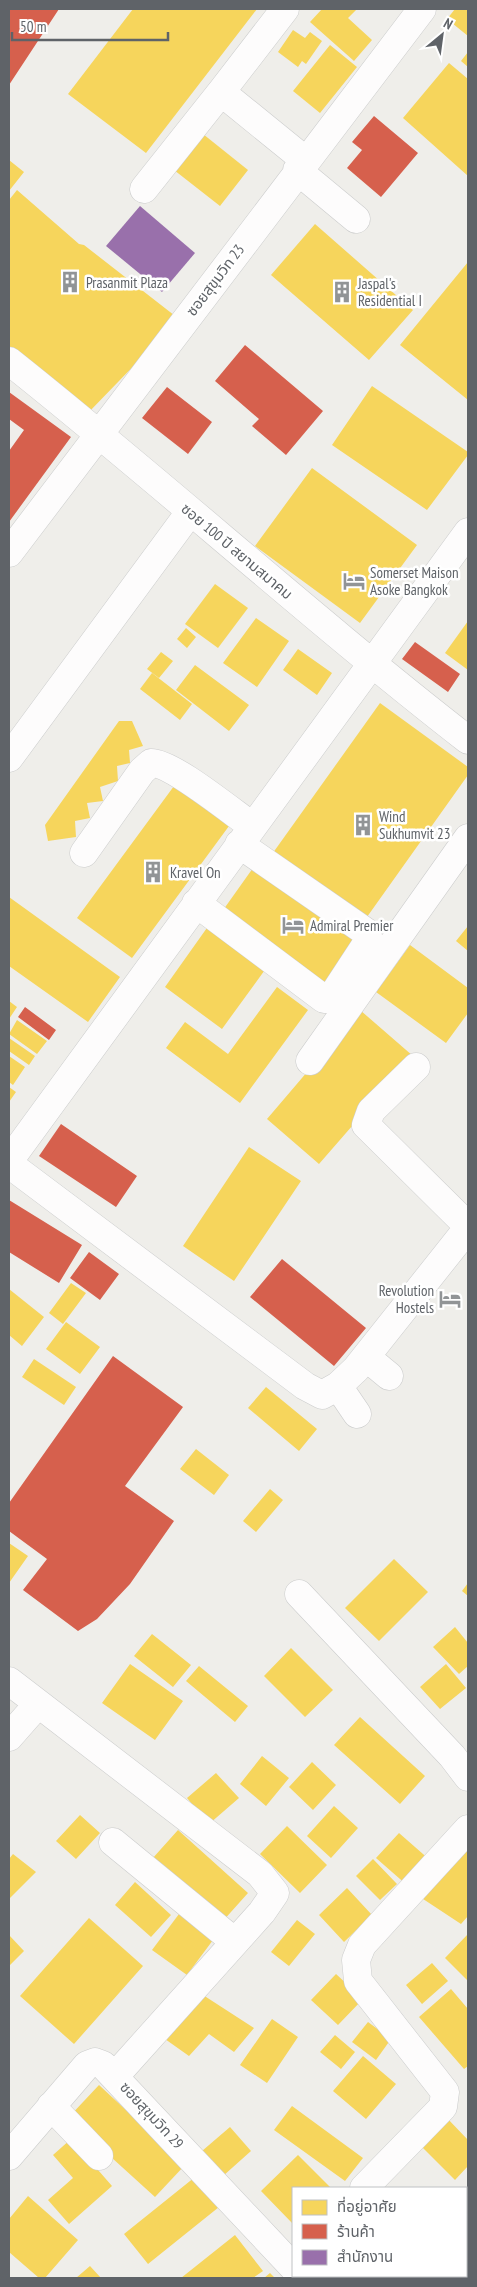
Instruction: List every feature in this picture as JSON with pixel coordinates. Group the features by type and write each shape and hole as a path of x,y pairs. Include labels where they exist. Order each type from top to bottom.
{"street":[{"path":"144,189 285,9"},
{"name":"ซอยสุขุมวิท 23","path":"9,553 422,9"},
{"path":"221,92 302,166 356,219"},
{"name":"ซอย 100 ปี สยามสมาคม","path":"9,361 100,434 372,665 468,740"},
{"path":"9,758 190,512"},
{"path":"416,1067 371,1111 366,1125 468,1227 366,1356 338,1386 322,1395 305,1386 9,1163 196,903 468,532"},
{"path":"84,853 142,771 151,763 160,762 176,772 246,835 366,932 369,940 330,999 324,999 196,903"},
{"path":"310,1061 468,838"},
{"path":"366,1356 389,1376"},
{"path":"338,1386 357,1414"},
{"path":"299,1594 452,1756 468,1777"},
{"path":"9,1681 260,1874 275,1893 262,1912 236,1942 115,2076"},
{"path":"9,1737 38,1704"},
{"path":"365,2187 443,2107 445,2092 358,1980 356,1960 362,1945 468,1829"},
{"path":"113,1842 236,1942"},
{"name":"ซอยสุขุมวิท 29","path":"14,2138 51,2106 87,2064 95,2062 103,2065 292,2265"},
{"path":"51,2106 99,2156"}],"building: ที่อยู่อาศัย":[{"path":"133,9 257,9 146,153 68,94"},
{"path":"322,9 357,9 348,18 372,40 354,61 310,22"},
{"path":"455,9 468,9 468,36 447,19"},
{"path":"293,30 305,38 310,32 322,41 306,64 302,61 298,67 278,52"},
{"path":"330,45 357,67 320,113 293,91"},
{"path":"468,52 468,67 461,61"},
{"path":"449,63 468,79 468,176 403,118"},
{"path":"203,134 248,170 220,206 174,170"},
{"path":"9,160 24,172 9,191"},
{"name":"Prasanmit Plaza","path":"17,190 79,244 84,245 179,319 88,413 9,352 9,200"},
{"name":"Jaspal's Residential I","path":"315,224 413,310 369,360 271,275"},
{"path":"468,262 468,400 400,345"},
{"path":"372,386 468,452 468,455 427,510 332,445"},
{"path":"312,468 417,545 360,623 255,546"},
{"path":"215,584 248,608 218,648 185,624"},
{"path":"256,618 289,641 257,687 223,663"},
{"path":"468,621 468,670 445,653"},
{"path":"186,628 196,637 187,648 177,639"},
{"path":"298,649 332,673 317,695 283,670"},
{"path":"161,652 173,661 159,678 147,669"},
{"path":"195,665 249,705 229,731 176,690"},
{"path":"152,673 192,704 180,720 140,689"},
{"name":"Wind Sukhumvit 23","path":"380,703 468,767 468,775 362,924 270,857"},
{"path":"119,721 132,721 143,746 129,750 130,763 117,766 118,781 100,787 103,801 87,803 90,818 75,821 76,837 48,841 45,825"},
{"name":"Kravel On","path":"174,786 229,826 132,958 77,918"},
{"name":"Admiral Premier","path":"258,861 364,938 327,989 221,913"},
{"path":"9,897 120,977 88,1022 9,966"},
{"path":"209,925 267,967 222,1029 165,987"},
{"path":"468,926 468,951 456,941"},
{"path":"410,945 468,988 468,1013 446,1043 376,992"},
{"path":"277,987 308,1010 240,1103 166,1048 185,1022 228,1054"},
{"path":"9,1001 17,1007 9,1019"},
{"path":"360,1010 413,1056 319,1164 267,1119"},
{"path":"17,1020 47,1041 37,1054 9,1034"},
{"path":"9,1038 35,1056 29,1065 9,1051"},
{"path":"9,1056 25,1067 13,1085 9,1082"},
{"path":"9,1087 16,1092 9,1102"},
{"path":"249,1147 301,1181 234,1281 183,1246"},
{"path":"71,1283 86,1293 63,1324 49,1313"},
{"path":"9,1289 44,1317 22,1346 9,1335"},
{"path":"66,1322 100,1347 80,1374 46,1349"},
{"path":"34,1359 76,1387 64,1405 22,1377"},
{"path":"266,1387 317,1429 299,1451 248,1408"},
{"path":"196,1449 229,1475 214,1495 180,1469"},
{"path":"270,1489 283,1500 256,1532 243,1521"},
{"path":"9,1543 28,1556 9,1583"},
{"path":"394,1559 428,1592 379,1641 345,1608"},
{"path":"468,1583 468,1596 462,1591"},
{"path":"455,1627 468,1643 468,1666 459,1674 433,1647"},
{"path":"152,1634 191,1665 173,1687 134,1656"},
{"path":"291,1648 333,1690 305,1717 264,1676"},
{"path":"130,1664 183,1701 155,1740 102,1703"},
{"path":"446,1664 466,1688 440,1709 420,1687"},
{"path":"199,1666 248,1706 235,1722 186,1681"},
{"path":"360,1717 425,1776 400,1804 334,1745"},
{"path":"262,1756 289,1778 266,1806 240,1784"},
{"path":"312,1762 336,1785 313,1810 289,1787"},
{"path":"216,1773 239,1798 209,1824 187,1798"},
{"path":"334,1806 358,1828 331,1858 307,1836"},
{"path":"80,1815 100,1833 76,1859 56,1841"},
{"path":"287,1826 327,1865 300,1893 260,1854"},
{"path":"178,1830 248,1893 222,1922 152,1859"},
{"path":"399,1833 431,1861 408,1886 376,1858"},
{"path":"468,1836 468,1916 461,1924 414,1893"},
{"path":"13,1854 36,1872 9,1899 9,1859"},
{"path":"373,1859 397,1884 380,1900 356,1876"},
{"path":"135,1882 171,1915 151,1937 115,1905"},
{"path":"347,1888 372,1915 344,1942 319,1915"},
{"path":"179,1914 213,1940 187,1975 152,1950"},
{"path":"89,1918 143,1966 74,2044 20,1996"},
{"path":"297,1920 315,1934 289,1966 271,1952"},
{"path":"468,1934 468,1981 445,1958"},
{"path":"9,1935 24,1951 9,1966"},
{"path":"432,1963 448,1981 422,2004 406,1985"},
{"path":"336,1974 363,1999 338,2025 311,2000"},
{"path":"451,1989 468,2009 468,2066 464,2069 419,2017"},
{"path":"203,1995 254,2028 234,2052 209,2034 189,2056 165,2039"},
{"path":"272,2019 298,2037 267,2083 240,2065"},
{"path":"368,2022 391,2039 376,2060 352,2042"},
{"path":"335,2035 355,2052 341,2069 320,2052"},
{"path":"363,2056 396,2084 366,2119 333,2091"},
{"path":"99,2085 185,2165 155,2197 68,2118"},
{"path":"292,2106 363,2158 345,2181 274,2130"},
{"path":"446,2117 468,2140 468,2166 455,2180 419,2144"},
{"path":"230,2127 251,2151 223,2176 202,2151"},
{"path":"71,2139 112,2186 69,2224 48,2200 73,2178 53,2155"},
{"path":"298,2155 330,2187 292,2187 292,2223 261,2191"},
{"path":"195,2177 219,2207 148,2264 124,2234"},
{"path":"28,2196 78,2240 45,2278 39,2278 9,2252 9,2219"},
{"path":"235,2235 263,2271 253,2278 181,2278"},
{"path":"90,2266 101,2278 76,2278"},
{"path":"270,2273 275,2278 264,2278"},
{"path":"344,2277 392,2277 391,2278"}],"building: ร้านค้า":[{"path":"9,9 59,9 9,85"},
{"path":"374,116 418,153 381,197 347,168 362,150 352,142"},
{"path":"245,345 323,411 286,455 252,426 259,419 215,381"},
{"path":"167,387 212,422 188,454 142,418"},
{"path":"9,392 71,437 9,522 9,451 24,430 9,419"},
{"path":"415,642 460,674 448,692 402,659"},
{"path":"25,1007 56,1030 49,1040 18,1017"},
{"path":"61,1124 137,1176 116,1207 39,1156"},
{"path":"9,1200 82,1245 59,1283 9,1252"},
{"path":"89,1252 119,1274 100,1300 70,1278"},
{"path":"282,1259 366,1328 334,1366 250,1297"},
{"path":"113,1356 183,1407 125,1486 174,1521 130,1584 97,1619 78,1631 23,1590 47,1559 9,1531 9,1503"}],"building: สำนักงาน":[{"path":"140,206 195,253 162,292 106,246"}],"place":[{"name":"Prasanmit Plaza","path":"70,282"},
{"name":"Jaspal's Residential I","path":"342,292"},
{"name":"Somerset Maison Asoke Bangkok","path":"354,581"},
{"name":"Wind Sukhumvit 23","path":"363,825"},
{"name":"Kravel On","path":"153,872"},
{"name":"Admiral Premier","path":"293,925"},
{"name":"Revolution Hostels","path":"450,1299"}]}
